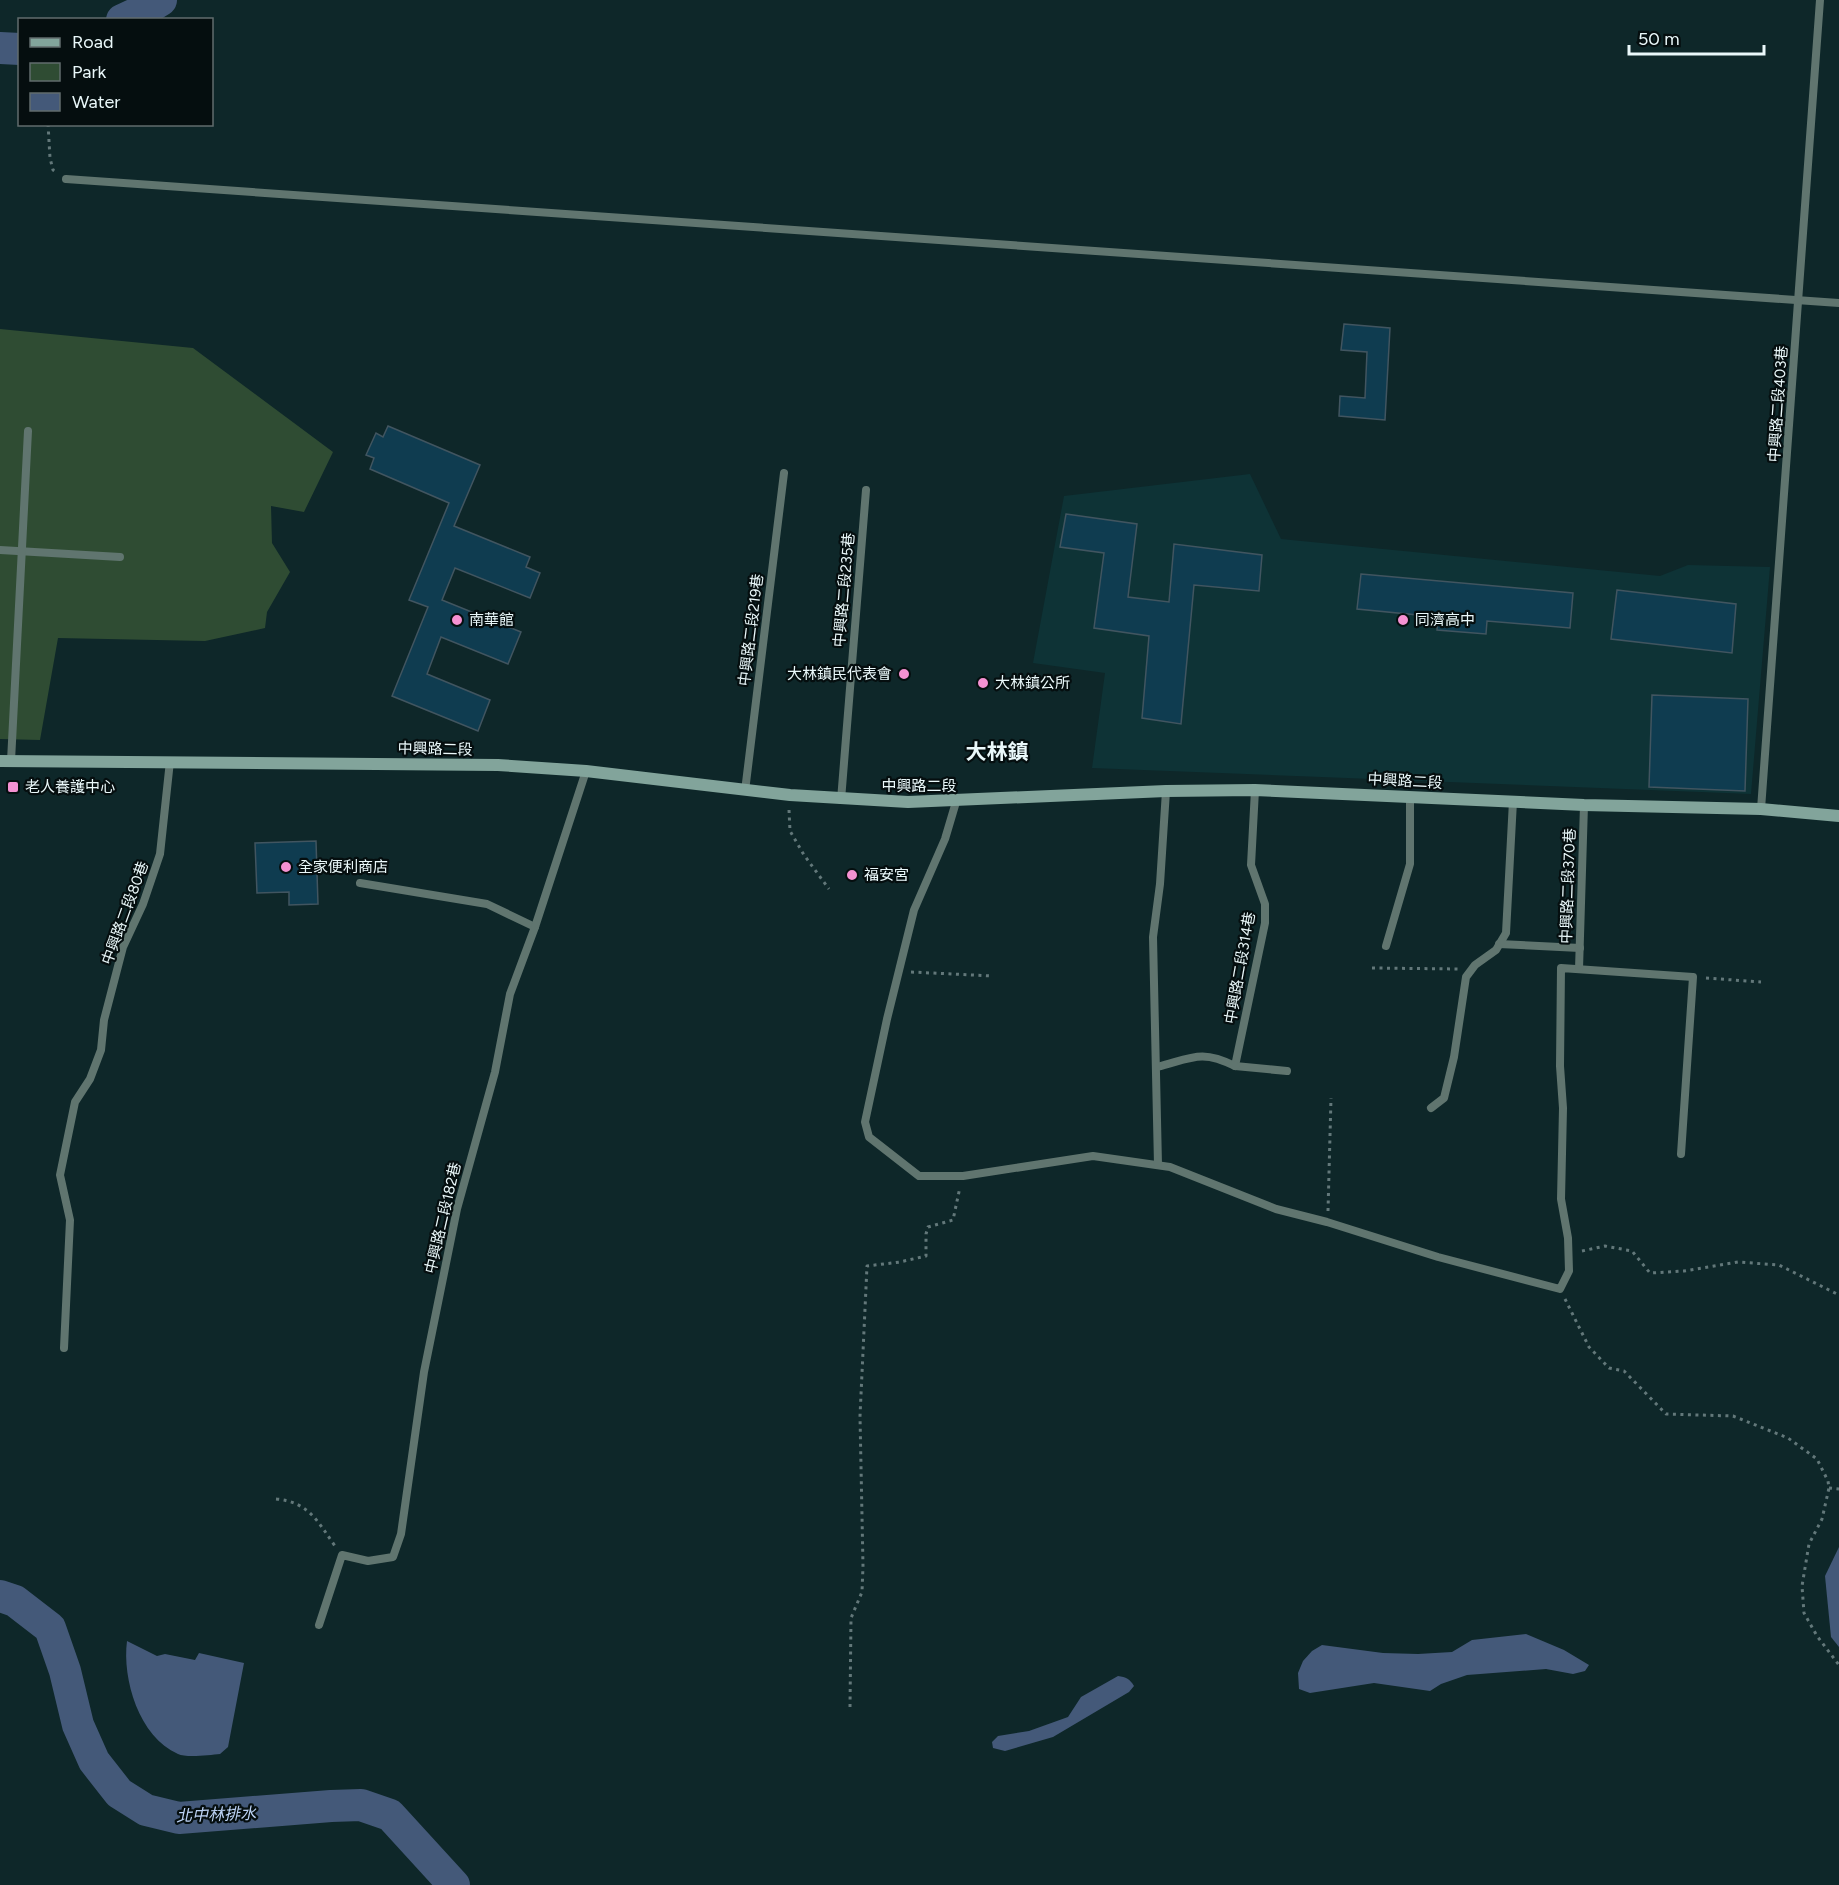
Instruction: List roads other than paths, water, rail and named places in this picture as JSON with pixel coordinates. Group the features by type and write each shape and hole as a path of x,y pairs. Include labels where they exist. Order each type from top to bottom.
{"main road":[{"name":"中興路二段","path":"6,761 498,765 585,771 745,791 841,800 956,802 1166,791 1255,789 1584,805 1761,809 1839,816"}],"lane":[{"name":"中興路二段403巷","path":"1761,809 1820,0"},
{"path":"66,179 1839,303"},
{"path":"6,761 22,551 28,431"},
{"name":"中興路二段219巷","path":"745,791 784,473"},
{"name":"中興路二段235巷","path":"841,800 866,490"},
{"path":"0,550 120,557"},
{"name":"中興路二段80巷","path":"64,1348 70,1220 60,1175 75,1102 90,1079 102,1050 104,1020 123,947 143,904 160,854 170,761"},
{"name":"中興路二段182巷","path":"319,1625 342,1555 368,1561 393,1557 401,1534 424,1372 457,1209 495,1072 510,994 535,927 585,771"},
{"name":"中興路二段314巷","path":"1235,1066 1265,923 1265,904 1251,865 1255,789"},
{"path":"1158,1165 1153,937 1160,884 1166,791"},
{"path":"1386,946 1410,864 1410,797"},
{"path":"1431,1108 1444,1098 1454,1057 1466,977 1475,965 1496,950 1506,933 1514,801"},
{"path":"956,802 945,839 914,910 865,1122 869,1137 919,1176 963,1176 1093,1156 1170,1167 1276,1209 1327,1222 1438,1257 1560,1289 1569,1271 1561,1199 1563,1108 1560,1066 1561,968 1693,977 1681,1154"},
{"name":"中興路二段370巷","path":"1579,969 1584,805"},
{"path":"360,883 487,904 535,927"},
{"path":"1500,944 1580,948"},
{"path":"1157,1067 1211,1055 1235,1066 1287,1071"}],"water":[{"path":"1839,1547 1839,1647 1831,1637 1825,1576"},
{"path":"1526,1634 1564,1650 1589,1665 1585,1671 1573,1674 1546,1669 1467,1675 1441,1684 1430,1691 1374,1683 1310,1693 1299,1689 1298,1673 1303,1661 1312,1651 1322,1645 1383,1653 1418,1654 1452,1652 1472,1640"},
{"path":"127,1641 157,1656 165,1654 195,1660 199,1653 244,1663 228,1747 220,1754 182,1755 164,1746 153,1735 143,1721 131,1689 127,1672"},
{"path":"1118,1676 1128,1679 1134,1686 1129,1692 1053,1737 1005,1751 993,1748 992,1742 998,1736 1029,1731 1068,1717 1081,1697"}],"waterway":[{"path":"126,18 161,0"},
{"path":"0,48 18,49"},
{"name":"北中林排水","path":"0,1596 15,1601 50,1628 65,1671 78,1725 94,1761 119,1793 146,1810 179,1818 361,1805 390,1815 454,1885"}],"place":[{"name":"南華館","path":"457,620"},
{"name":"同濟高中","path":"1403,620"},
{"name":"大林鎮民代表會","path":"904,674"},
{"name":"大林鎮公所","path":"983,683"},
{"name":"老人養護中心","path":"13,787"},
{"name":"全家便利商店","path":"286,867"},
{"name":"福安宮","path":"852,875"}],"district":[{"name":"大林鎮","path":"997,752"}]}
